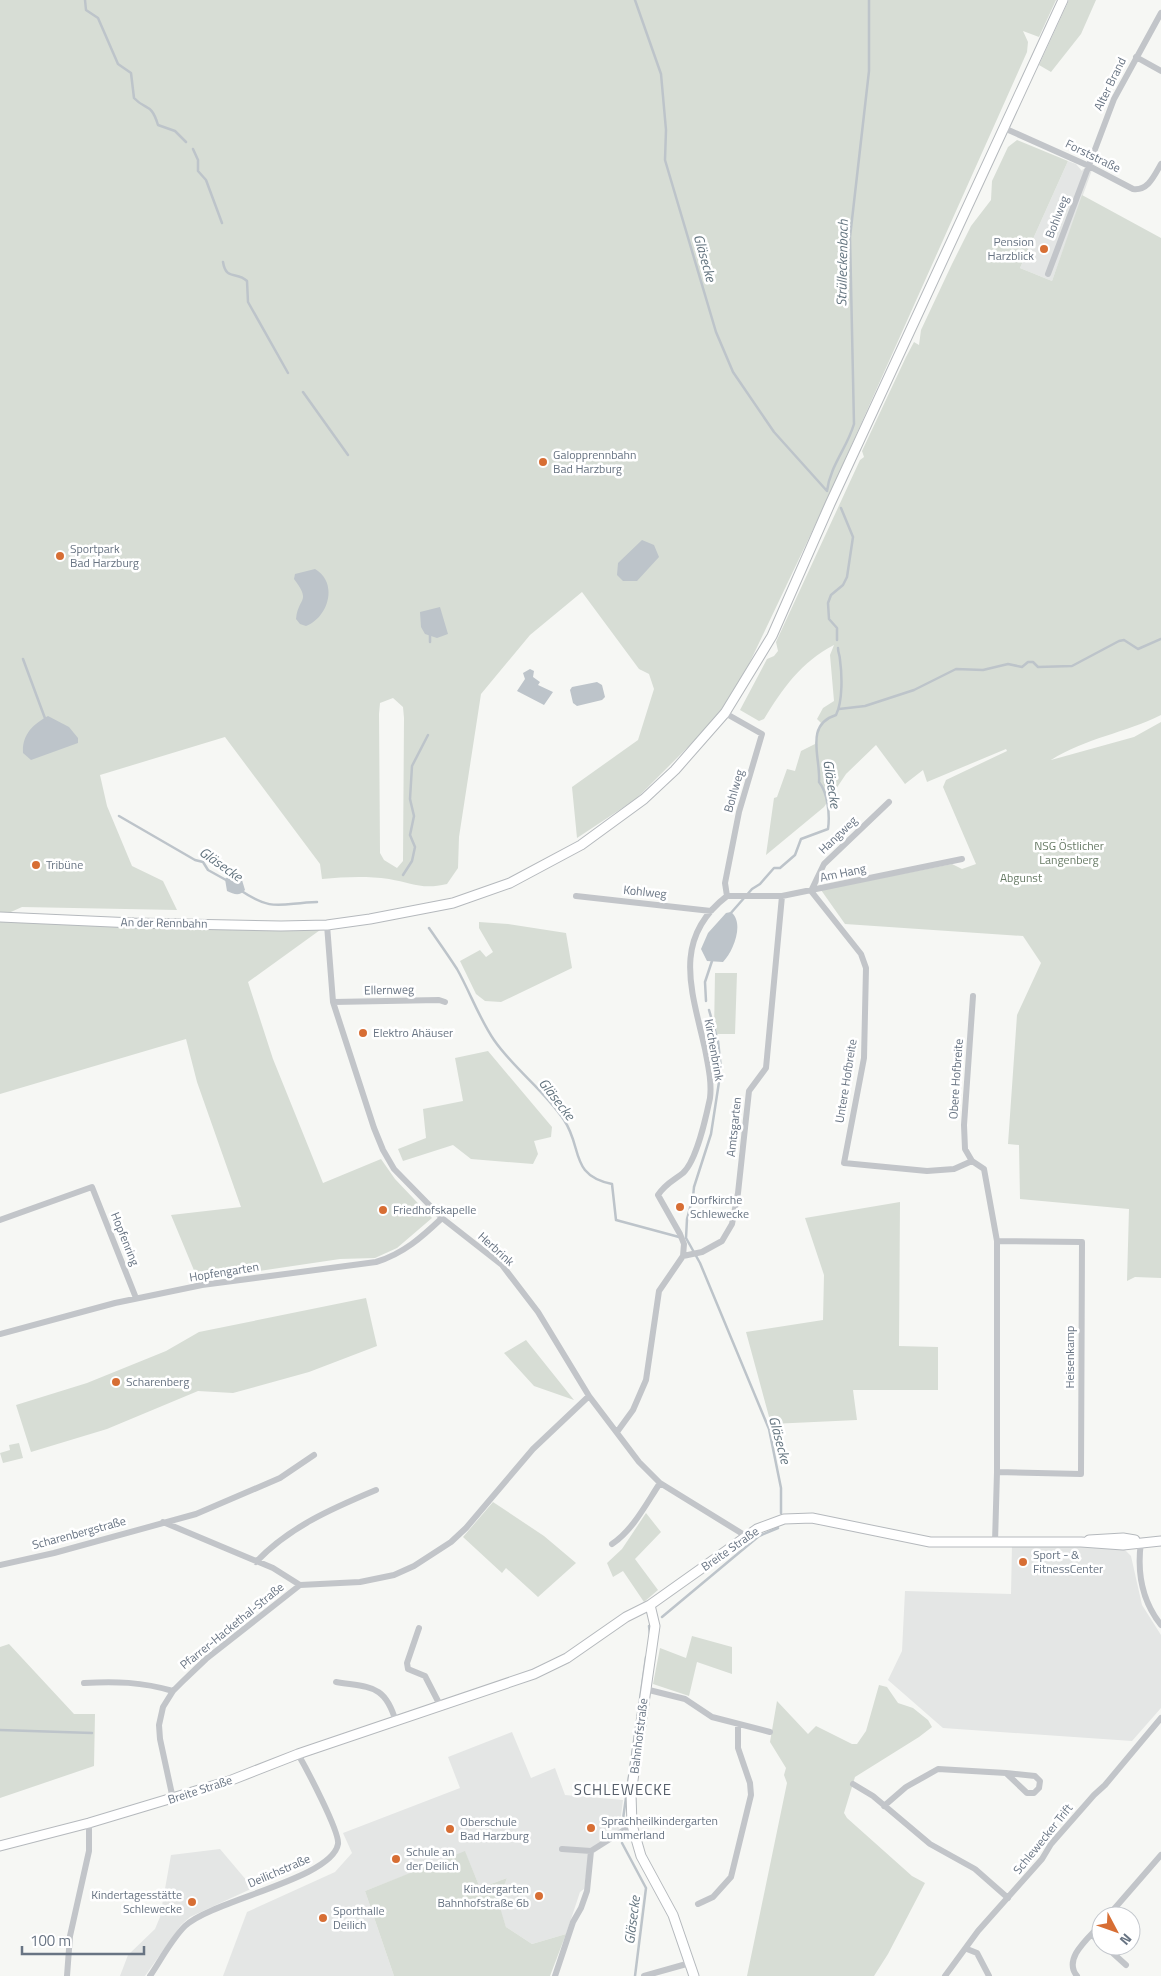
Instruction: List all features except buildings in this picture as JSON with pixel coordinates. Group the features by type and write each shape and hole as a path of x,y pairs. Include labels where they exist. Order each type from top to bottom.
{"street":[{"name":"An der Rennbahn","path":"0,917 143,923 327,925 453,903 510,883 547,865 581,846 644,799 681,764 725,713 772,636 830,504 1063,0"},
{"name":"Alter Brand","path":"1088,167 1114,99 1161,13"},
{"path":"1136,57 1161,71"},
{"name":"Forststraße","path":"1004,128 1133,189 1140,190 1146,186 1161,164"},
{"name":"Bohlweg","path":"1048,274 1088,167"},
{"name":"Bohlweg","path":"725,713 762,734 739,812 725,883 727,896"},
{"name":"Hangweg","path":"811,891 824,864 890,802"},
{"name":"Am Hang","path":"727,896 782,896 962,859"},
{"name":"Untere Hofbreite","path":"811,891 861,954 866,968 864,1058 844,1163 927,1171 954,1169 972,1161"},
{"name":"Kohlweg","path":"576,896 711,911"},
{"name":"Kirchenbrink","path":"617,1432 633,1410 646,1380 659,1291 683,1256 684,1244 680,1234 658,1195 666,1183 684,1172 694,1155 710,1097 710,1076 694,1004 689,957 693,938 711,911 727,896"},
{"name":"Amtsgarten","path":"683,1256 702,1252 722,1240 732,1224 738,1194 749,1091 766,1068 782,896"},
{"name":"Herbrink","path":"327,925 333,1002 383,1150 405,1182 442,1218 502,1266 538,1312 589,1396 639,1462 660,1484 746,1536"},
{"name":"Obere Hofbreite","path":"972,1161 965,1148 964,1125 973,996"},
{"name":"Ellernweg","path":"333,1002 439,1000 445,1002"},
{"path":"972,1161 984,1169 997,1241 998,1472 995,1542"},
{"name":"Hopfenring","path":"0,1220 92,1187 136,1298"},
{"name":"Hopfengarten","path":"0,1334 136,1298 202,1286 376,1262 394,1256 410,1246 442,1218"},
{"name":"Heisenkamp","path":"997,1241 1082,1242 1081,1474 998,1472"},
{"name":"Pfarrer-Hackethal-Straße","path":"173,1799 160,1739 159,1725 163,1707 173,1691 206,1659 300,1585 360,1582 394,1575 414,1566 451,1542 466,1528 533,1449 589,1396"},
{"name":"Scharenbergstraße","path":"0,1565 54,1553 196,1514 233,1500 280,1478 314,1455"},
{"path":"612,1544 634,1522 660,1484"},
{"path":"256,1562 269,1548 327,1510 376,1490"},
{"name":"Breite Straße","path":"0,1846 89,1823 229,1781 298,1754 506,1685 553,1666 626,1618 650,1605 746,1536 764,1526 784,1519 804,1517 930,1542 1081,1542 1102,1538 1123,1538 1140,1542 1161,1541"},
{"path":"163,1522 288,1576 300,1585"},
{"path":"1140,1542 1139,1573 1148,1603 1161,1625"},
{"name":"Bahnhofstraße","path":"650,1605 655,1626 632,1794 632,1825 641,1856 673,1915 694,1976"},
{"path":"419,1628 406,1663 408,1669 425,1676 441,1707"},
{"path":"84,1684 116,1680 148,1684 173,1691"},
{"path":"336,1682 367,1687 382,1694 390,1702 396,1722"},
{"path":"645,1689 685,1699 712,1717 770,1732"},
{"name":"Schlewecker Trift","path":"945,1976 967,1949 978,1931 1042,1859 1051,1844 1094,1794 1105,1785 1161,1718"},
{"path":"698,1904 713,1897 731,1878 751,1795 750,1783 738,1748 738,1724"},
{"name":"Deilichstraße","path":"150,1976 186,1925 229,1904 318,1868 336,1849 338,1843 335,1829 298,1754"},
{"path":"884,1806 906,1787 938,1769 1006,1773 1035,1776 1041,1785 1037,1791 1030,1794 1006,1773"},
{"path":"853,1784 861,1787 930,1844 969,1865 1008,1898"},
{"path":"67,1976 70,1936 90,1851 89,1823"},
{"path":"562,1849 591,1851 632,1825"},
{"path":"556,1976 573,1922 581,1908 587,1891 591,1851"},
{"path":"1117,1906 1161,1855"},
{"path":"1077,1976 1072,1968 1072,1961 1076,1953 1091,1936"},
{"path":"967,1949 977,1953 989,1976"},
{"path":"1116,1956 1126,1965"},
{"path":"644,1976 690,1963"}],"shaded area":[{"path":"1068,161 1076,164 1082,171 1083,169 1092,170 1052,281 1020,268"},
{"path":"642,540 654,545 659,557 637,581 623,581 617,575 618,563"},
{"path":"315,569 327,583 328,600 320,616 306,626 300,624 296,619 303,596 294,579 295,574"},
{"path":"440,607 448,634 437,638 425,634 421,627 420,612"},
{"path":"530,669 534,671 533,677 540,682 538,685 553,692 544,705 517,691 525,679 523,673"},
{"path":"597,682 602,685 605,697 602,700 577,706 573,703 570,690 572,687"},
{"path":"48,716 69,727 78,738 78,743 31,760 23,753 24,741 29,731"},
{"path":"229,876 242,880 245,890 243,892 234,894 227,891 225,879"},
{"path":"731,912 737,923 734,945 723,962 707,961 701,949 708,933 726,913"},
{"path":"1012,1544 1123,1548 1131,1556 1142,1605 1161,1635 1161,1708 1132,1741 943,1728 888,1680 902,1651 905,1591 1011,1594"},
{"name":"Schule an der Deilich","path":"512,1732 531,1778 555,1768 565,1795 623,1800 619,1831 590,1849 584,1889 580,1892 566,1934 532,1944 506,1927 497,1901 507,1878 480,1888 465,1852 365,1891 394,1976 223,1976 247,1912 335,1872 352,1853 343,1833 460,1788 448,1757"},
{"name":"Kindertagesstätte Schlewecke","path":"220,1849 253,1888 190,1917 181,1925 145,1976 120,1976 128,1955 155,1929 160,1917 171,1855"}],"green space":[{"path":"0,0 1056,0 1039,37 1023,31 1028,42 1027,52 827,500 749,664 720,712 636,799 577,838 572,787 638,740 654,689 649,674 639,669 582,592 530,635 481,694 459,837 458,868 447,884 424,886 372,877 322,879 320,864 225,737 100,775 107,806 132,866 163,881 177,910 22,907 2,916 327,925 248,982 273,1059 323,1183 381,1159 395,1179 432,1218 397,1248 375,1258 340,1259 198,1280 171,1215 241,1207 197,1082 186,1039 0,1094","holes":["393,698 403,707 403,861 397,868 384,860 380,853 379,714 380,703"]},
{"path":"1069,0 1096,0 1081,34 1051,72 1039,65"},
{"path":"1017,140 1068,161 1020,268 1052,281 1082,195 1161,238 1161,715 1134,727 1078,746 1051,760 1134,737 1161,722 1161,1278 1135,1277 1127,1281 1129,1209 1020,1199 1019,1145 1008,1144 1017,1015 1041,963 1023,936 845,924 821,890 952,864 962,869 976,864 943,787 946,780 1007,751 1006,749 927,782 923,770 905,784 876,745 846,774 824,807 766,855 774,798 777,797 787,769 795,771 801,751 815,744 821,723 817,719 823,708 834,701 830,655 834,645 802,668 778,697 764,719 759,721 740,710 767,659 774,656 778,651 776,642 860,460 864,457 862,451 914,342 919,345 921,330 971,226 991,200 992,181 1008,147"},
{"path":"479,922 508,924 566,933 572,968 501,1002 485,1001 476,994 460,961 480,950 486,957 493,952 479,928"},
{"path":"715,973 737,973 735,1034 714,1034"},
{"path":"488,1051 552,1127 551,1137 534,1141 538,1154 533,1164 471,1159 453,1145 403,1161 398,1149 426,1138 423,1109 463,1101 455,1058"},
{"path":"900,1202 899,1346 938,1347 938,1390 853,1390 857,1420 771,1424 746,1332 823,1320 824,1275 805,1218"},
{"path":"366,1298 377,1346 309,1372 233,1393 198,1391 107,1429 31,1452 16,1405 87,1383 166,1351 199,1332"},
{"path":"526,1340 574,1400 534,1386 504,1353"},
{"path":"19,1443 23,1458 3,1463 0,1453 10,1450 9,1445"},
{"path":"493,1502 544,1536 576,1563 538,1597 506,1568 502,1573 463,1537"},
{"path":"646,1513 661,1532 635,1559 658,1590 644,1602 623,1571 613,1577 607,1563 622,1549"},
{"path":"692,1636 732,1647 732,1674 697,1662 689,1696 653,1684 660,1648 686,1658"},
{"path":"9,1644 74,1714 95,1714 94,1766 0,1798 0,1647"},
{"path":"879,1685 887,1687 898,1703 913,1708 928,1720 932,1727 855,1777 844,1813 847,1818 912,1876 925,1883 888,1954 874,1976 747,1976 787,1783 784,1775 786,1768 770,1742 777,1701 808,1734 816,1726 852,1744 857,1744 866,1731"},
{"path":"465,1851 480,1888 507,1878 498,1901 506,1927 532,1944 566,1934 550,1976 394,1976 365,1891"}],"waterway":[{"path":"85,0 86,10 98,18 118,64 131,73 134,98 153,113 158,125 175,131 186,142"},
{"name":"Gläsecke","path":"635,0 661,74 666,130 665,160 716,332 733,372 774,432 827,491"},
{"name":"Strülleckenbach","path":"827,491 831,473 854,424 850,237 869,71 869,0"},
{"path":"193,149 198,160 198,171 206,180 222,223"},
{"path":"223,262 224,268 229,274 239,276 247,281 248,302 288,373"},
{"path":"303,392 348,455"},
{"name":"Gläsecke","path":"837,640 837,628 829,619 828,603 831,595 843,585 847,577 853,537 841,508"},
{"path":"430,634 430,642"},
{"path":"839,709 865,706 914,690 956,669 983,670 1008,664 1022,667 1028,662 1033,662 1038,667 1072,666 1119,641 1124,640 1138,649 1161,639"},
{"name":"Gläsecke","path":"730,914 774,868 780,868 795,855 801,839 828,829 828,804 819,782 816,743 820,726 826,720 836,715 840,702 841,680 838,648"},
{"name":"Gläsecke","path":"23,659 46,721"},
{"path":"403,875 412,861 415,847 410,835 414,816 410,799 412,766 428,735"},
{"name":"Gläsecke","path":"119,816 195,860 203,862 208,870 226,880"},
{"name":"Gläsecke","path":"240,890 261,902 270,904 285,905 317,902"},
{"name":"Gläsecke","path":"429,928 457,969 494,1040 564,1120 570,1130 583,1167 598,1180 612,1184 616,1220 679,1237"},
{"name":"Gläsecke","path":"706,1001 705,982 712,961"},
{"name":"Gläsecke","path":"709,1010 718,1041 721,1069 711,1134 694,1187 687,1219 686,1238 700,1263 769,1429 781,1488 781,1513"},
{"name":"Gläsecke","path":"662,1617 759,1536 778,1528"},
{"name":"Gläsecke","path":"649,1626 650,1634"},
{"name":"Gläsecke","path":"622,1826 646,1657"},
{"path":"0,1730 92,1733"},
{"name":"Gläsecke","path":"622,1843 646,1888 635,1976"}],"place":[{"name":"Pension Harzblick","path":"1044,249"},
{"name":"Galopprennbahn Bad Harzburg","path":"543,462"},
{"name":"Sportpark Bad Harzburg","path":"60,556"},
{"name":"Tribüne","path":"36,865"},
{"name":"Elektro Ahäuser","path":"363,1033"},
{"name":"Dorfkirche Schlewecke","path":"680,1207"},
{"name":"Friedhofskapelle","path":"383,1210"},
{"name":"Scharenberg","path":"116,1382"},
{"name":"Sport - & FitnessCenter","path":"1023,1562"},
{"name":"Sprachheilkindergarten Lummerland","path":"591,1828"},
{"name":"Oberschule Bad Harzburg","path":"450,1829"},
{"name":"Schule an der Deilich","path":"396,1859"},
{"name":"Kindergarten Bahnhofstraße 6b","path":"539,1896"},
{"name":"Kindertagesstätte Schlewecke","path":"192,1902"},
{"name":"Sporthalle Deilich","path":"323,1918"}],"district":[{"name":"SCHLEWECKE","path":"623,1790"}],"park label":[{"name":"NSG Östlicher Langenberg","path":"1069,853"},
{"name":"Abgunst","path":"1021,878"}]}
